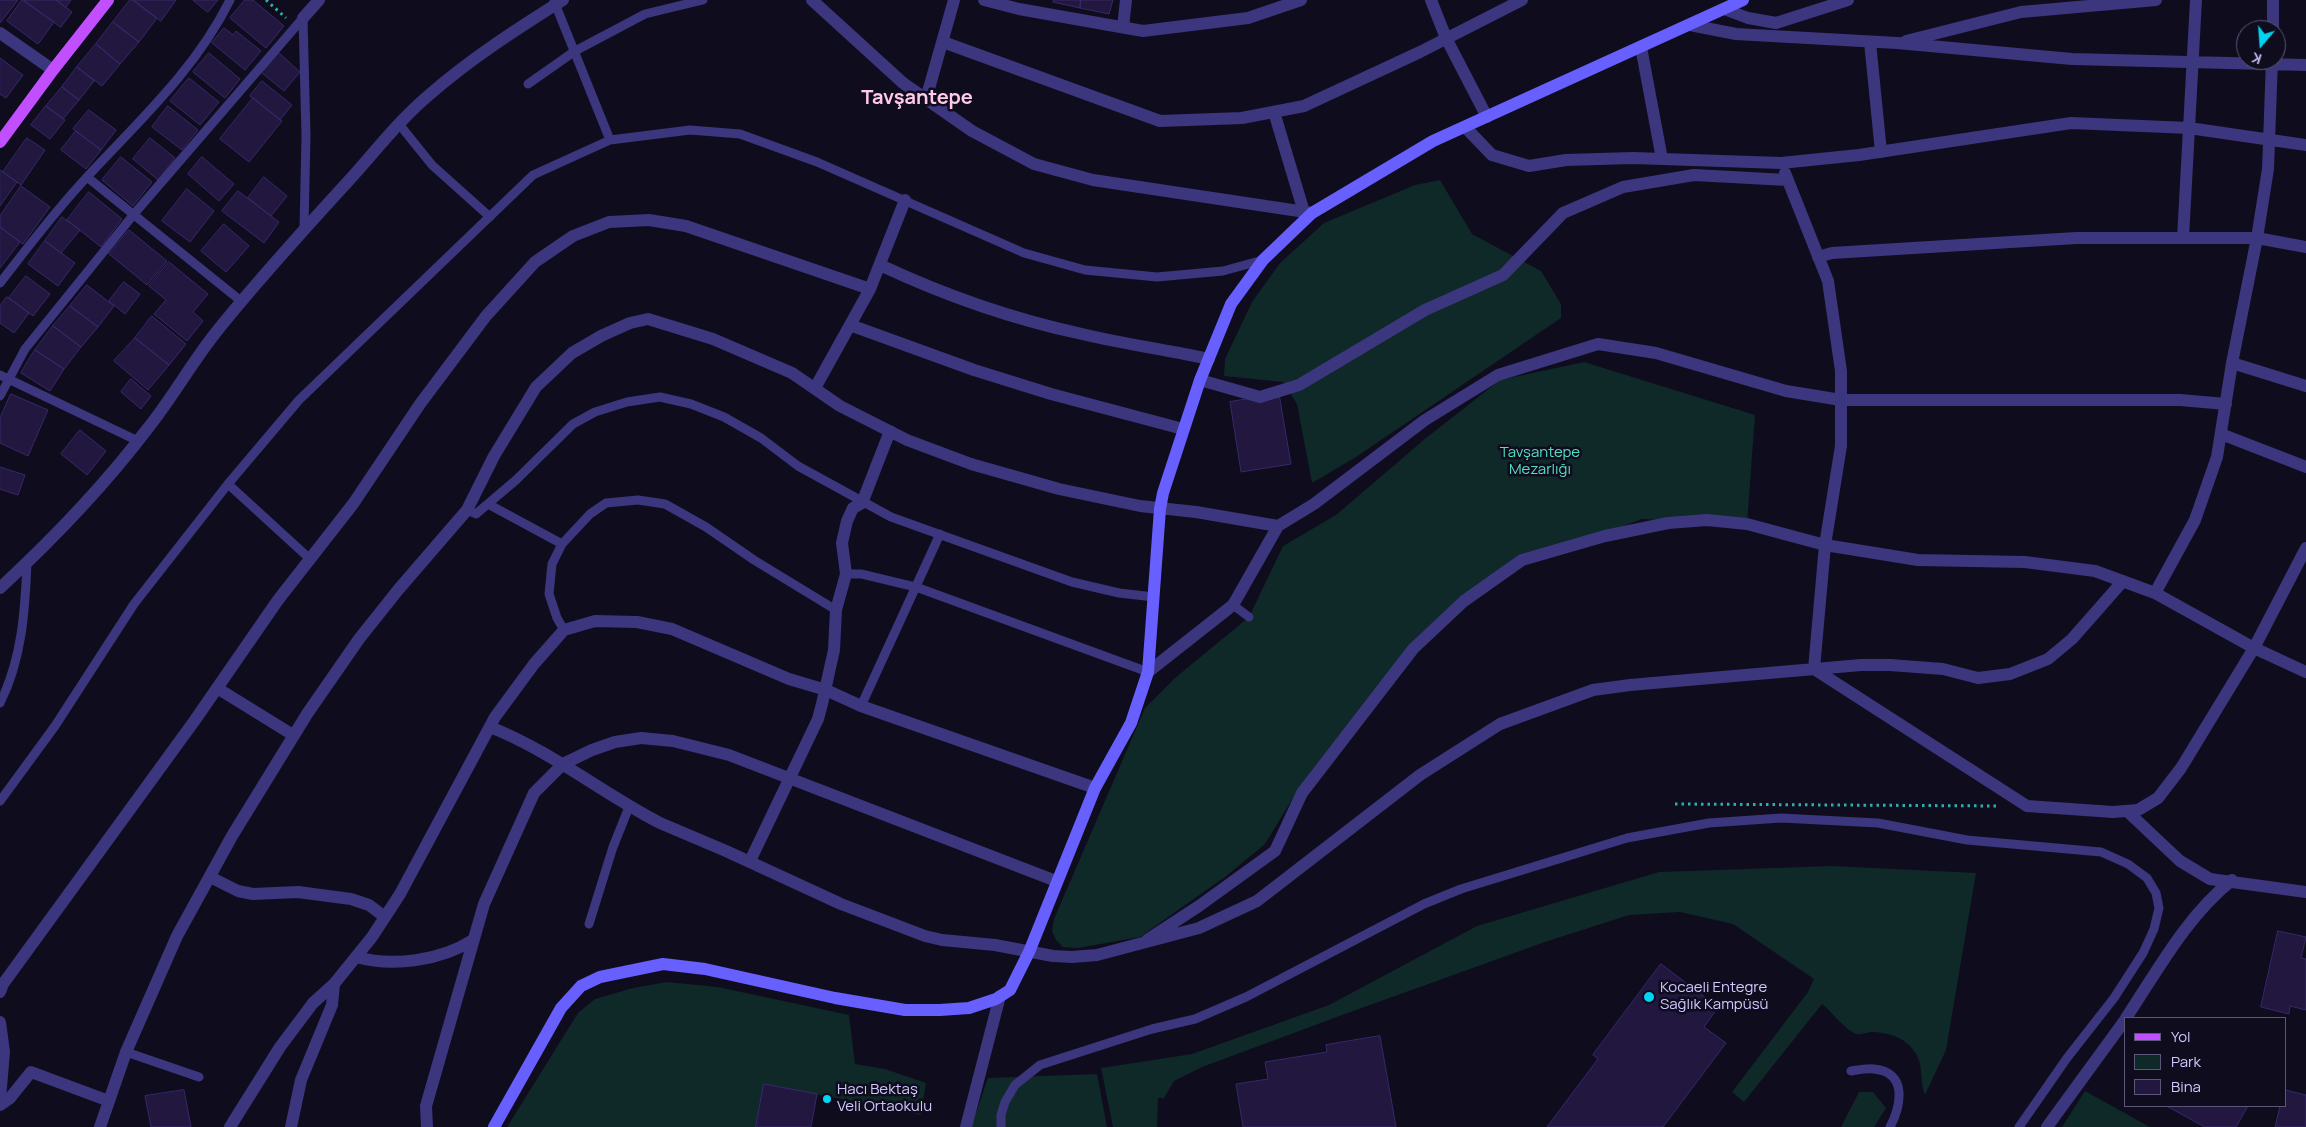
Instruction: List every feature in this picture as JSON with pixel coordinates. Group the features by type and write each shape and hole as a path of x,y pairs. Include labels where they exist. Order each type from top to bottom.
{"main road":[{"path":"0,142 108,0"}],"street":[{"path":"299,22 319,0"},
{"path":"812,0 903,83 972,131 1034,164 1093,180 1308,212"},
{"path":"926,99 954,0"},
{"path":"984,0 1019,9 1143,31 1248,18 1301,0"},
{"path":"1123,27 1126,0"},
{"path":"1431,0 1446,38 1487,117"},
{"path":"943,42 1160,121 1242,118 1304,106 1522,0"},
{"path":"494,1127 561,1008 581,986 600,977 663,964 705,969 835,998 905,1010 969,1008 1010,990 1029,952 1095,788 1131,722 1148,672 1160,509 1183,428 1231,304 1263,260 1308,212 1433,141 1743,0"},
{"path":"1724,9 1748,18 1776,23 1848,0"},
{"path":"1897,43 2021,12 2156,0"},
{"path":"2183,238 2196,0"},
{"path":"2273,0 2273,20"},
{"path":"0,588 27,563 112,474 138,441 215,333 241,301 304,228 399,124 428,96 473,58 558,2"},
{"path":"1690,25 1736,34 1897,43 2072,59 2236,62"},
{"path":"0,33 53,70"},
{"path":"1870,42 1881,152"},
{"path":"1641,47 1662,159"},
{"path":"2286,63 2306,65"},
{"path":"2155,593 2195,520 2217,457 2232,363 2257,238 2268,169 2272,70"},
{"path":"1274,112 1308,212"},
{"path":"1465,127 1492,155 1529,166 1566,160 1662,159 1781,163 1881,152 2071,123 2189,128 2306,145"},
{"path":"1781,163 1828,282 1841,371 1841,446 1825,545 1814,669"},
{"path":"1200,380 1260,397 1299,385 1425,310 1503,276 1563,213 1622,188 1694,175 1787,180"},
{"path":"815,388 870,289 905,200"},
{"path":"0,992 3,984 217,688 278,600 353,504 420,404 486,316 535,262 573,236 609,222 649,220 686,226 870,289"},
{"path":"1818,257 1832,253 2076,238 2257,238 2306,247"},
{"path":"880,266 962,300 1026,320 1081,334 1209,359"},
{"path":"100,1127 126,1052 177,936 232,836 294,736 359,639 398,590 467,510 494,456 536,387 572,353 601,336 630,323 648,319 713,339 792,373 840,406 890,431 971,464 1059,489 1160,509 1222,516 1278,526"},
{"path":"850,325 974,370 1051,394 1183,428"},
{"path":"1148,672 1233,605 1278,526 1314,504 1425,420 1498,375 1598,344 1656,353 1786,391 1841,400 2180,400 2226,404"},
{"path":"2232,363 2306,386"},
{"path":"750,862 818,719 834,650 836,610 846,574 842,544 846,521 853,508 862,502 890,431"},
{"path":"2221,434 2306,467"},
{"path":"1142,944 1155,933 1199,906 1275,851 1302,793 1413,649 1464,601 1522,560 1614,534 1668,523 1708,520 1747,524 1825,545 1918,560 2025,562 2096,571 2155,593 2254,648 2306,672"},
{"path":"1814,669 2027,806 2128,812 2149,805 2167,789 2254,648 2306,548"},
{"path":"490,727 514,736 563,764 629,807 660,823 841,904 909,931 942,940 986,944 1029,952 1072,957 1097,955 1199,928 1258,901 1420,774 1500,724 1593,690 1814,669 1890,665 1943,669 1978,678 2010,674 2048,659 2072,639 2123,581"},
{"path":"230,1127 280,1047 313,1003 334,984 356,957 385,917 445,814 490,727 534,664 564,630 595,621 637,622 672,629 789,678 826,690 861,706 1095,788"},
{"path":"217,688 294,736"},
{"path":"427,1127 426,1106 484,904 534,794 563,764 592,750 615,742 641,738 701,747 729,755 1056,881"},
{"path":"2128,812 2188,866 2210,879 2232,880 2306,892"},
{"path":"210,877 238,891 253,894 298,892 351,899 369,905 385,917"},
{"path":"2126,1017 2192,921 2214,894 2232,880"},
{"path":"356,957 366,960 404,962 458,949 473,940"},
{"path":"291,1127 301,1080 332,1005 334,984"},
{"path":"966,1127 1000,996"},
{"path":"2047,1127 2124,1020"},
{"path":"0,1022 4,1052 0,1099"},
{"path":"0,1105 10,1098 31,1072 109,1101"}],"lane":[{"path":"0,284 53,214 87,176 153,109 201,49 219,22 230,0"},
{"path":"528,84 575,51 645,14 702,0"},
{"path":"558,2 610,140"},
{"path":"0,396 25,349 134,214 299,22"},
{"path":"299,22 306,136 304,228"},
{"path":"399,124 432,165 490,217"},
{"path":"0,801 54,726 134,604 228,484 299,400 533,174 610,140 690,130 740,134 817,162 1024,252 1085,270 1157,277 1223,270 1263,260"},
{"path":"87,176 241,301"},
{"path":"0,375 138,441"},
{"path":"467,510 476,514 557,442 573,424 595,412 627,402 660,398 691,404 724,416 761,438 798,466 891,516 1072,582 1118,593 1154,598"},
{"path":"228,484 310,559"},
{"path":"564,630 557,618 549,594 552,564 562,544 590,514 606,503 638,500 666,504 706,527 754,560 836,610"},
{"path":"488,504 562,544"},
{"path":"861,706 940,534"},
{"path":"0,703 7,689 21,640 27,563"},
{"path":"846,574 862,574 916,587 1148,672"},
{"path":"1233,605 1249,617"},
{"path":"590,924 613,847 629,807"},
{"path":"1001,1127 1001,1115 1005,1102 1015,1085 1040,1065 1152,1029 1195,1020 1246,998 1424,904 1460,889 1628,838 1709,823 1781,818 1878,823 1967,840 2101,852 2128,864 2147,878 2156,893 2159,908 2154,929 2143,953 2114,998 2067,1058 2019,1127"},
{"path":"126,1052 199,1077"},
{"path":"1851,1071 1874,1069 1887,1072 1897,1083 1901,1097 1898,1111 1890,1127"}],"path":[{"path":"266,0 299,22"},
{"path":"1675,804 2000,806"}],"green space":[{"path":"1440,180 1472,234 1541,271 1561,304 1561,318 1356,457 1312,483 1297,404 1283,382 1224,376 1225,359 1252,302 1280,263 1324,223 1415,185"},
{"name":"Tavşantepe Mezarlığı","path":"1584,362 1755,415 1747,524 1642,519 1511,568 1462,597 1293,798 1265,844 1225,877 1140,937 1078,948 1063,947 1056,940 1052,931 1054,919 1145,708 1175,678 1249,617 1283,546 1336,515 1426,438 1500,380"},
{"path":"1832,866 1976,873 1946,1050 1925,1095 1918,1059 1908,1044 1897,1037 1886,1034 1873,1032 1859,1034 1853,1032 1822,1004 1744,1102 1732,1092 1808,992 1814,979 1733,924 1680,912 1629,915 1545,942 1202,1067 1174,1081 1164,1098 1158,1098 1157,1127 1113,1127 1101,1068 1192,1054 1329,1005 1477,926 1659,872"},
{"path":"667,982 718,987 849,1015 855,1064 885,1069 926,1083 921,1115 765,1084 756,1127 507,1127 578,1013 595,999 633,988"},
{"path":"1097,1074 1107,1127 971,1127 988,1078"},
{"path":"2085,1091 2150,1127 2062,1127"},
{"path":"1859,1092 1873,1092 1886,1108 1874,1127 1841,1127"}],"building":[{"path":"0,0 18,0 0,23"},
{"path":"22,0 54,22 38,44 7,21"},
{"path":"24,0 56,0 72,12 61,27"},
{"path":"56,0 71,0 66,7"},
{"path":"130,0 133,0 157,18 139,42 113,22"},
{"path":"133,0 176,0 161,21"},
{"path":"193,0 218,0 208,12"},
{"path":"245,0 253,0 284,26 266,48 230,18"},
{"path":"1054,0 1081,0 1080,8 1053,2"},
{"path":"1081,0 1113,0 1109,14 1080,8"},
{"path":"113,22 139,42 120,64 96,44"},
{"path":"224,28 233,35 236,31 261,51 245,70 212,43"},
{"path":"96,44 120,64 102,86 77,67"},
{"path":"209,53 240,79 225,98 193,72"},
{"path":"279,53 300,72 284,91 262,73"},
{"path":"0,58 23,75 6,98 0,94"},
{"path":"77,67 94,81 79,100 62,87"},
{"path":"189,78 219,102 200,125 170,101"},
{"path":"262,81 292,105 280,120 250,96"},
{"path":"62,87 79,100 63,119 46,106"},
{"path":"253,98 282,121 249,162 220,139"},
{"path":"46,106 65,120 50,139 31,125"},
{"path":"168,106 198,130 182,150 152,127"},
{"path":"89,110 116,130 101,150 73,129"},
{"path":"76,131 101,150 86,169 61,150"},
{"path":"27,138 45,150 21,185 3,172"},
{"path":"150,138 175,158 158,180 133,159"},
{"path":"121,157 152,182 133,206 102,180"},
{"path":"202,157 234,184 219,201 188,174"},
{"path":"0,170 17,182 0,206"},
{"path":"264,177 287,196 271,216 248,198"},
{"path":"21,186 50,207 23,244 0,227 0,216"},
{"path":"187,189 214,211 190,242 162,221"},
{"path":"238,191 279,222 264,243 222,211"},
{"path":"89,192 122,219 101,247 67,220"},
{"path":"62,217 80,230 61,253 45,241"},
{"path":"224,224 249,246 226,272 201,251"},
{"path":"0,227 20,242 0,268"},
{"path":"129,230 167,261 147,285 109,254"},
{"path":"45,241 75,263 58,286 28,264"},
{"path":"169,262 208,294 193,312 203,321 187,341 154,314 166,300 149,286"},
{"path":"26,276 50,294 33,316 9,298"},
{"path":"124,282 140,294 125,314 109,301"},
{"path":"87,285 114,306 98,327 70,306"},
{"path":"7,297 29,313 14,333 0,323 0,306"},
{"path":"70,306 98,327 81,347 53,326"},
{"path":"152,316 186,344 169,365 135,338"},
{"path":"53,326 81,347 64,369 35,350"},
{"path":"135,338 169,365 148,390 114,361"},
{"path":"35,350 64,369 50,391 21,373"},
{"path":"131,379 151,396 141,409 121,392"},
{"path":"11,394 48,410 28,456 0,443 0,418"},
{"path":"1279,394 1291,464 1241,472 1230,402"},
{"path":"80,430 106,451 87,475 61,454"},
{"path":"0,467 25,475 18,495 0,489"},
{"path":"2278,931 2306,937 2301,958 2306,959 2306,1010 2290,1006 2289,1014 2261,1007"},
{"path":"1661,964 1718,1007 1704,1027 1726,1043 1663,1127 1547,1127 1598,1059 1593,1055"},
{"path":"1380,1036 1396,1127 1243,1127 1236,1084 1268,1079 1265,1062 1327,1052 1326,1045"},
{"path":"764,1084 817,1094 811,1127 756,1127"},
{"path":"184,1090 191,1127 151,1127 145,1096"},
{"path":"2286,1090 2306,1095 2306,1127 2275,1127 2280,1107 2286,1107"},
{"path":"2169,1107 2247,1107 2236,1127 2205,1127"}],"place":[{"name":"Kocaeli Entegre Sağlık Kampüsü","path":"1649,997"},
{"name":"Hacı Bektaş Veli Ortaokulu","path":"827,1099"}],"district":[{"name":"Tavşantepe","path":"917,98"}]}
